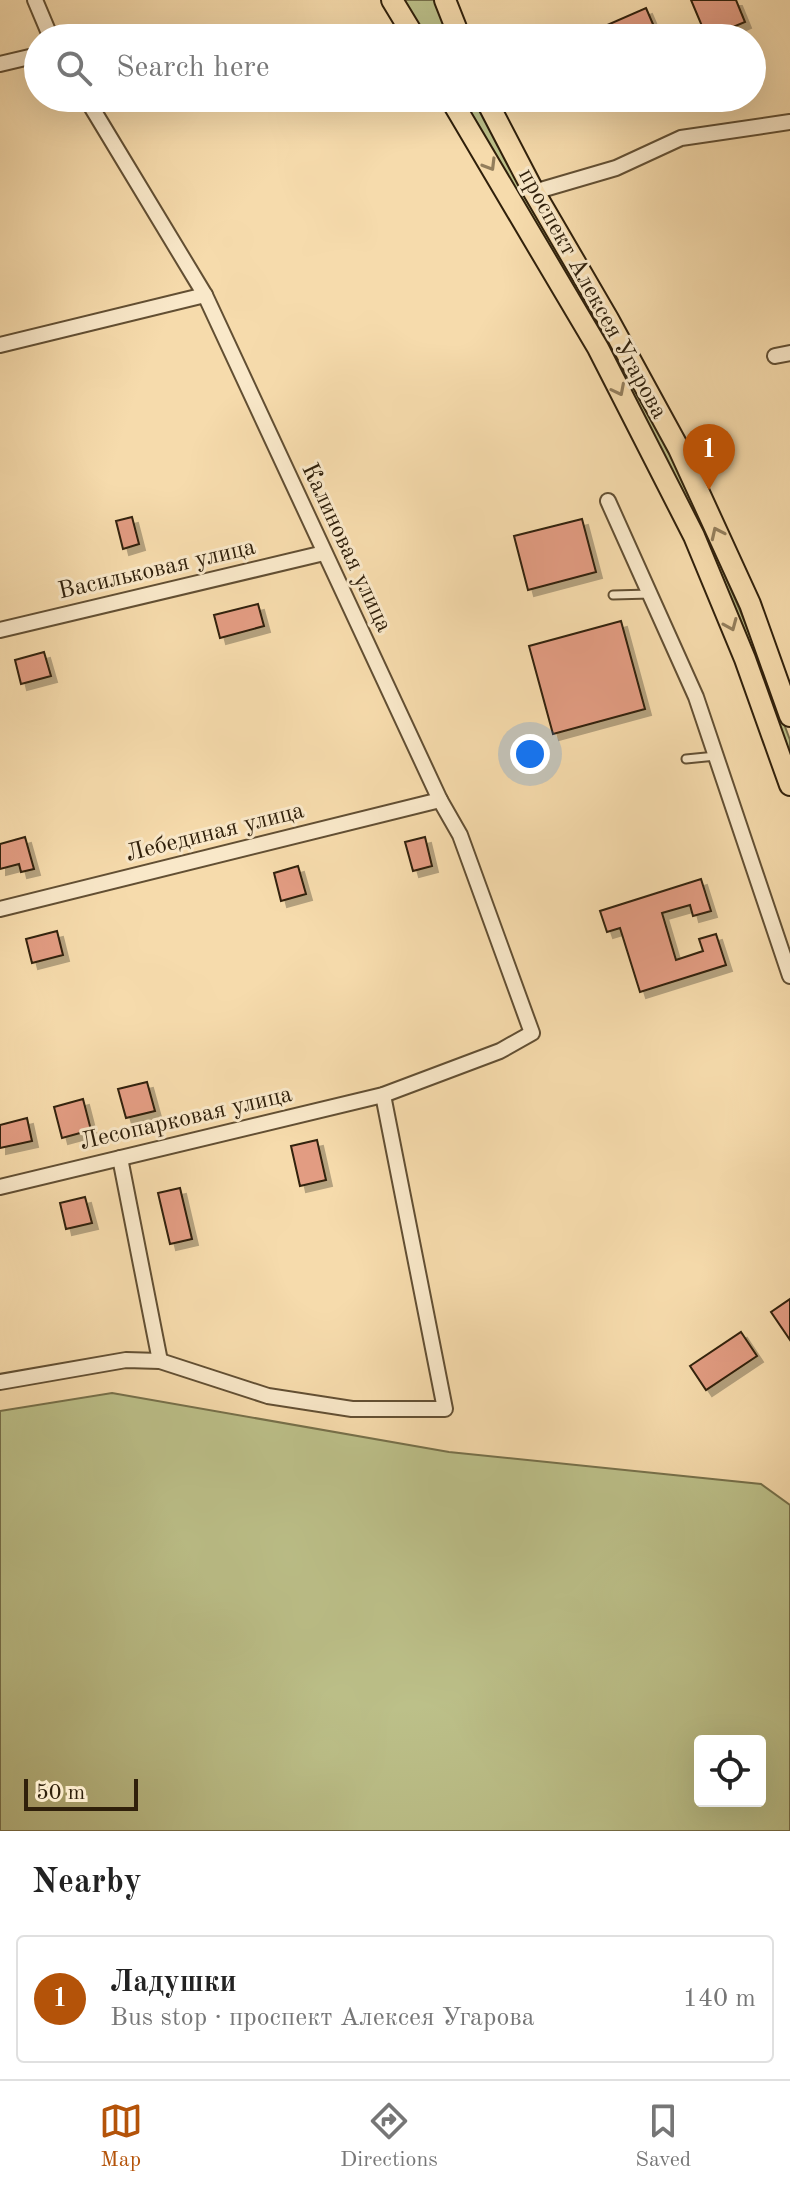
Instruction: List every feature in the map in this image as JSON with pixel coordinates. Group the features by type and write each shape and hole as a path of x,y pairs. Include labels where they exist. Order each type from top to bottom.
{"main road":[{"path":"392,0 407,24"},
{"path":"445,0 454,24"},
{"name":"проспект Алексея Угарова","path":"458,112 598,348 694,536 745,659 790,785"},
{"name":"проспект Алексея Угарова","path":"492,112 679,449 750,604 790,716"}],"street":[{"path":"35,0 45,24"},
{"path":"0,64 24,58"},
{"name":"Калиновая улица","path":"94,112 205,295 440,800 460,835 532,1033"},
{"path":"534,192 616,168 681,138 790,122"},
{"path":"0,345 205,295"},
{"path":"608,501 696,697 790,976"},
{"name":"Васильковая улица","path":"0,630 324,553"},
{"name":"Лебединая улица","path":"0,909 440,800"},
{"name":"Лесопарковая улица","path":"0,1187 383,1095 500,1051 532,1033"},
{"path":"0,1382 126,1360 160,1361 268,1396 352,1409 445,1409 383,1095"},
{"path":"120,1158 160,1361"}],"lane":[{"path":"613,595 650,594"},
{"path":"686,759 716,756"}],"green space":[{"path":"403,0 435,0 444,24 417,24"},
{"path":"467,112 483,112 515,177 607,333 688,490 754,643 790,740 790,763 759,677"},
{"path":"112,1393 449,1452 761,1484 790,1505 790,1831 0,1831 0,1411"}],"building":[{"path":"691,0 736,0 745,22 740,24 701,24"},
{"path":"646,8 653,24 609,24"},
{"path":"132,517 139,544 123,549 116,521"},
{"path":"582,519 596,572 528,590 514,536"},
{"path":"258,604 264,626 220,638 214,615"},
{"path":"621,621 645,709 553,734 529,646"},
{"path":"44,652 51,676 21,684 15,660"},
{"path":"25,837 34,869 21,872 19,864 0,869 0,844"},
{"path":"425,837 432,866 413,871 405,842"},
{"path":"298,866 306,894 281,901 274,873"},
{"path":"701,879 711,911 693,916 690,905 662,913 676,960 703,951 699,939 716,934 726,965 640,992 620,928 607,932 600,911"},
{"path":"57,931 63,955 32,963 26,939"},
{"path":"147,1082 155,1111 126,1118 118,1089"},
{"path":"83,1099 91,1130 62,1138 54,1107"},
{"path":"27,1118 32,1141 0,1148 0,1125"},
{"path":"317,1140 326,1180 300,1186 291,1146"},
{"path":"180,1188 192,1239 170,1244 158,1193"},
{"path":"85,1197 92,1223 66,1229 60,1203"},
{"path":"790,1299 790,1340 771,1312"},
{"path":"741,1332 757,1356 706,1390 690,1366"}],"place":[{"name":"Ладушки","path":"709,490"}]}
